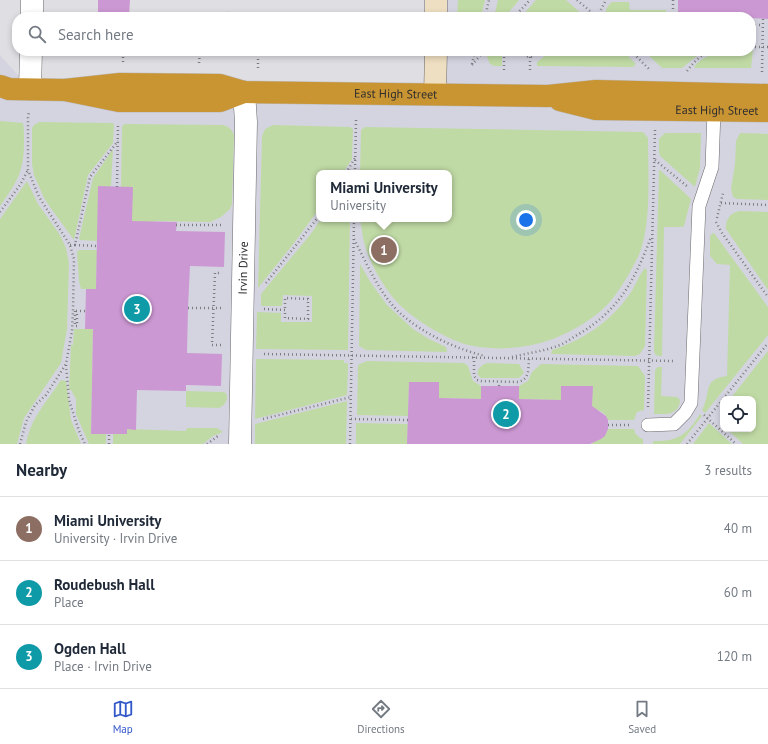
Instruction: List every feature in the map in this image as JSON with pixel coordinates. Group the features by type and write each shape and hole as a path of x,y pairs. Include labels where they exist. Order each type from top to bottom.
{"highway":[{"name":"East High Street","path":"3,89 30,99 65,90 120,84 220,85 244,92 548,96 596,91 768,95"},
{"name":"East High Street","path":"548,96 596,109 768,111"}],"street":[{"path":"32,0 32,12"},
{"path":"436,0 436,12"},
{"path":"30,99 31,56"},
{"path":"435,94 436,56"},
{"name":"Irvin Drive","path":"240,444 246,122 244,92"}],"lane":[{"path":"648,425 674,424 691,403 699,206 712,168 714,111"}],"path":[{"path":"486,12 489,0"},
{"path":"519,12 530,0"},
{"path":"577,0 591,12"},
{"path":"600,12 606,0"},
{"path":"673,0 673,12"},
{"path":"762,72 763,19"},
{"path":"756,25 763,25"},
{"path":"756,47 768,47"},
{"path":"123,56 123,66"},
{"path":"199,67 200,56"},
{"path":"258,56 258,68"},
{"path":"474,56 472,65 480,56"},
{"path":"504,56 504,70"},
{"path":"527,56 530,57 530,70"},
{"path":"636,56 650,71"},
{"path":"686,71 694,61 701,56"},
{"path":"30,99 28,118 28,170 39,196 70,245 74,259 75,326 77,326 75,311"},
{"path":"355,170 356,120"},
{"path":"117,187 118,131"},
{"path":"75,245 90,177 118,141"},
{"path":"608,425 648,425 655,141"},
{"path":"348,170 356,156"},
{"path":"654,159 701,198"},
{"path":"0,212 20,185 28,170"},
{"path":"768,205 722,203 716,223 722,234 768,297"},
{"path":"265,284 316,220"},
{"path":"350,444 354,222"},
{"path":"176,224 227,226"},
{"path":"508,358 560,345 592,326 613,307 629,286 641,264 652,234"},
{"path":"354,239 371,274 401,314 428,333 470,352 489,357"},
{"path":"70,245 97,246"},
{"path":"224,273 215,273 212,345 226,345"},
{"path":"285,298 308,299 308,319 285,318 285,310 285,298"},
{"path":"188,308 219,308"},
{"path":"263,309 285,310"},
{"path":"75,311 85,311"},
{"path":"75,311 66,364 69,400 85,444"},
{"path":"725,396 768,343"},
{"path":"262,354 693,360"},
{"path":"474,357 473,373 477,380 500,382 523,381 527,377 529,358"},
{"path":"20,444 26,422 35,405 46,395 66,364"},
{"path":"499,386 500,382"},
{"path":"259,420 351,397"},
{"path":"687,444 720,403"},
{"path":"708,418 736,444"},
{"path":"351,419 408,420"},
{"path":"108,444 109,434"}],"shaded area":[{"path":"436,0 768,0 768,444 0,444 0,55 30,89 435,93 436,56 756,56 756,12 436,12"}],"green space":[{"path":"458,0 485,0 482,12 457,12"},
{"path":"498,0 519,0 509,12 495,12"},
{"path":"536,0 566,0 579,12 525,12"},
{"path":"612,2 629,2 630,10 666,10 666,12 606,12"},
{"path":"502,56 502,66 494,66 490,64 487,57"},
{"path":"544,56 628,56 636,64 633,67 537,66 537,62"},
{"path":"649,56 697,56 682,68 662,68"},
{"path":"708,56 752,56 751,68 694,67"},
{"path":"0,121 23,123 24,152 21,169 15,183 0,206"},
{"path":"39,122 114,124 113,143 88,175 74,240 44,198 34,175 32,164 32,129 33,126"},
{"path":"124,124 223,125 230,128 234,135 232,204 230,209 221,217 210,222 155,221 132,231 121,187 122,127"},
{"path":"273,125 350,127 353,129 352,159 345,170 316,170 316,213 258,288 262,136 265,129"},
{"path":"365,127 643,132 648,138 649,183 645,231 638,257 621,287 603,309 583,324 553,339 534,345 514,348 483,348 464,344 443,335 405,310 388,290 378,276 368,254 363,239 360,222 452,222 452,170 360,170 361,130"},
{"path":"665,133 701,133 700,168 695,187 660,156 659,139"},
{"path":"740,133 768,134 768,200 737,199 733,197 731,189 735,164 736,141"},
{"path":"113,149 111,187 97,241 80,240 93,178"},
{"path":"660,170 691,199 684,226 664,227 662,356 658,356 654,351"},
{"path":"27,181 38,204 60,235 66,248 69,263 67,329 61,363 24,418 17,444 0,444 0,219"},
{"path":"739,211 768,212 768,290 726,229 726,223 729,217 733,213"},
{"path":"319,222 350,222 348,350 256,349 257,312 281,313 281,322 312,322 312,296 283,295 282,306 261,306 261,294"},
{"path":"713,233 768,307 768,335 705,413 702,410 710,384 714,380 727,376 730,265 717,264 710,256 710,236"},
{"path":"79,250 97,250 96,289 81,289 77,252"},
{"path":"360,264 371,283 387,305 413,329 446,347 447,352 366,350 359,346"},
{"path":"645,268 647,270 645,346 640,354 635,356 551,354 552,350 574,341 595,329 614,313 629,295"},
{"path":"74,329 93,329 91,434 106,434 106,444 89,444 76,414 76,399 71,390 69,390 71,345 73,345"},
{"path":"768,351 768,444 743,444 730,432 756,432 756,396 732,396"},
{"path":"256,359 344,360 344,363 348,363 347,395 255,419"},
{"path":"367,361 464,363 468,366 473,381 481,386 481,399 439,398 439,382 409,382 408,416 357,415 358,365"},
{"path":"487,363 519,364 524,373 519,378 481,378 478,375 478,371 481,366"},
{"path":"541,364 638,366 645,376 644,410 637,412 634,420 608,420 602,412 592,409 592,386 561,386 561,400 519,399 519,386 528,381 532,372"},
{"path":"658,367 662,367 661,396 677,397 680,400 677,409 671,413 654,414 655,370"},
{"path":"61,380 66,381 71,420 81,444 26,444 28,434 40,410"},
{"path":"186,391 222,392 226,393 227,400 225,404 219,408 186,407"},
{"path":"347,401 346,444 255,444 255,424"},
{"path":"700,414 702,416 680,444 653,444 653,441 669,440 681,436 690,428"},
{"path":"356,423 408,424 407,444 356,444"},
{"path":"709,423 732,444 693,444"},
{"path":"187,428 217,428 223,432 213,436 203,444 113,444 113,434 126,434 127,429 186,431"},
{"path":"608,429 634,429 635,433 643,439 643,444 592,444 592,441 602,438"}],"building":[{"path":"98,0 130,0 129,12 98,12"},
{"path":"678,0 768,0 768,19 756,18 756,12 678,12"},
{"path":"98,186 133,187 132,221 177,222 176,231 225,232 224,267 190,266 188,308 187,353 222,354 221,386 186,385 186,391 137,390 136,430 127,429 127,434 91,434 93,329 85,329 86,289 96,289"},
{"path":"409,382 439,382 439,398 481,399 481,386 519,386 519,399 561,400 561,386 593,386 592,406 606,416 608,420 608,429 605,436 590,444 407,444"}],"place":[{"name":"Miami University","path":"384,250"},
{"name":"Ogden Hall","path":"137,309"},
{"name":"Roudebush Hall","path":"506,414"}]}
